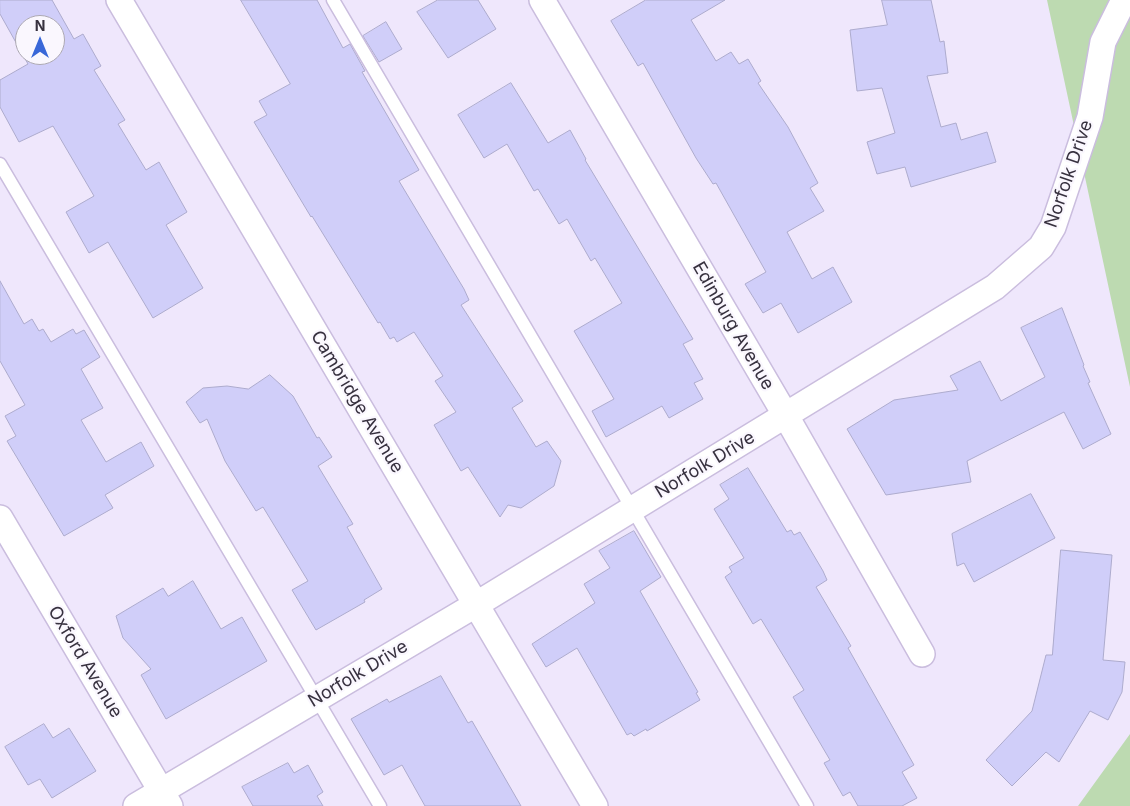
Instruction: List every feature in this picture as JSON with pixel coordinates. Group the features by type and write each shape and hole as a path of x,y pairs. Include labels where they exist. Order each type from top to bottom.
{"street":[{"name":"Cambridge Avenue","path":"118,0 595,806"},
{"name":"Edinburg Avenue","path":"542,0 786,416 922,654"},
{"name":"Norfolk Drive","path":"136,806 166,799 316,699 477,604 995,288 1041,247 1053,227 1090,117 1103,42 1124,0"},
{"name":"Oxford Avenue","path":"0,518 166,799"}],"lane":[{"path":"332,0 634,508 807,806"},
{"path":"0,164 380,806"}],"green space":[{"path":"1047,0 1130,0 1130,387"},
{"path":"1130,734 1130,806 1078,806"}],"building":[{"path":"0,0 52,0 60,15 15,15 15,41 0,14"},
{"path":"241,0 317,0 343,48 350,44 365,71 362,72 419,170 399,181 464,289 469,300 461,305 523,401 512,408 536,447 547,441 561,461 554,486 521,508 508,505 500,517 468,467 461,471 434,425 456,412 435,381 443,376 414,332 397,342 394,337 390,339 380,322 378,323 254,122 267,115 259,101 290,84"},
{"path":"438,0 478,0 496,29 448,58 417,12"},
{"path":"646,0 725,0 691,20 716,61 731,52 739,64 748,59 761,81 758,83 788,127 818,183 810,188 824,211 787,232 812,279 833,267 852,302 798,333 781,303 763,313 745,284 766,272 716,183 713,184 696,158 643,63 638,66 611,21"},
{"path":"882,0 931,0 940,42 944,41 948,73 927,76 941,127 956,123 961,140 987,132 996,162 911,187 905,167 877,174 867,142 895,133 882,88 857,91 850,30 887,25"},
{"path":"386,22 402,49 379,62 363,36"},
{"path":"65,23 74,39 83,34 101,66 94,70 125,120 118,124 146,170 159,162 187,212 166,225 203,288 153,318 108,242 89,253 66,212 94,196 53,126 19,142 0,107 0,80 26,65 65,65"},
{"path":"511,83 548,143 570,130 585,160 693,339 683,344 703,379 694,383 703,399 669,418 662,406 606,437 592,411 614,399 574,331 622,303 595,258 591,261 567,219 559,224 538,189 534,191 507,144 484,158 458,115"},
{"path":"0,281 24,324 32,319 39,331 43,329 51,342 73,329 76,334 84,330 100,357 81,369 103,408 81,420 106,462 141,442 154,466 105,495 113,508 64,536 7,441 16,436 5,416 25,405 0,361"},
{"path":"1062,308 1090,382 1088,383 1111,434 1083,449 1064,412 967,461 971,482 886,495 847,429 894,400 958,390 950,376 980,361 1001,401 1045,377 1021,328"},
{"path":"270,375 293,396 317,438 319,437 332,457 318,466 353,524 347,527 382,589 364,600 365,602 316,630 292,590 308,581 263,507 256,511 225,461 207,419 200,423 186,402 203,388 227,386 248,389"},
{"path":"748,468 787,532 791,530 794,535 800,532 823,571 827,580 816,587 851,646 848,648 914,765 902,772 917,798 902,806 858,806 850,792 843,796 824,763 830,760 793,697 804,690 761,619 753,624 725,577 732,572 729,567 744,558 714,509 729,499 720,485"},
{"path":"1031,494 1055,538 974,582 964,563 957,566 952,534"},
{"path":"634,531 661,577 640,591 698,692 696,693 700,700 647,731 646,729 634,736 631,733 627,735 577,648 546,667 532,644 595,603 584,584 610,568 599,551"},
{"path":"1061,550 1112,555 1103,660 1125,662 1122,692 1108,720 1090,711 1059,762 1046,752 1012,786 986,760 1032,711 1046,655 1052,655"},
{"path":"193,581 221,629 242,617 267,661 166,719 141,675 151,669 123,638 116,616 163,588 168,596"},
{"path":"441,676 468,723 472,721 521,806 425,806 402,765 384,775 351,719 387,699 389,702"},
{"path":"44,724 53,738 69,728 96,771 52,798 40,779 28,785 5,747"},
{"path":"288,763 294,773 308,765 323,792 317,796 323,806 253,806 242,787"}]}
